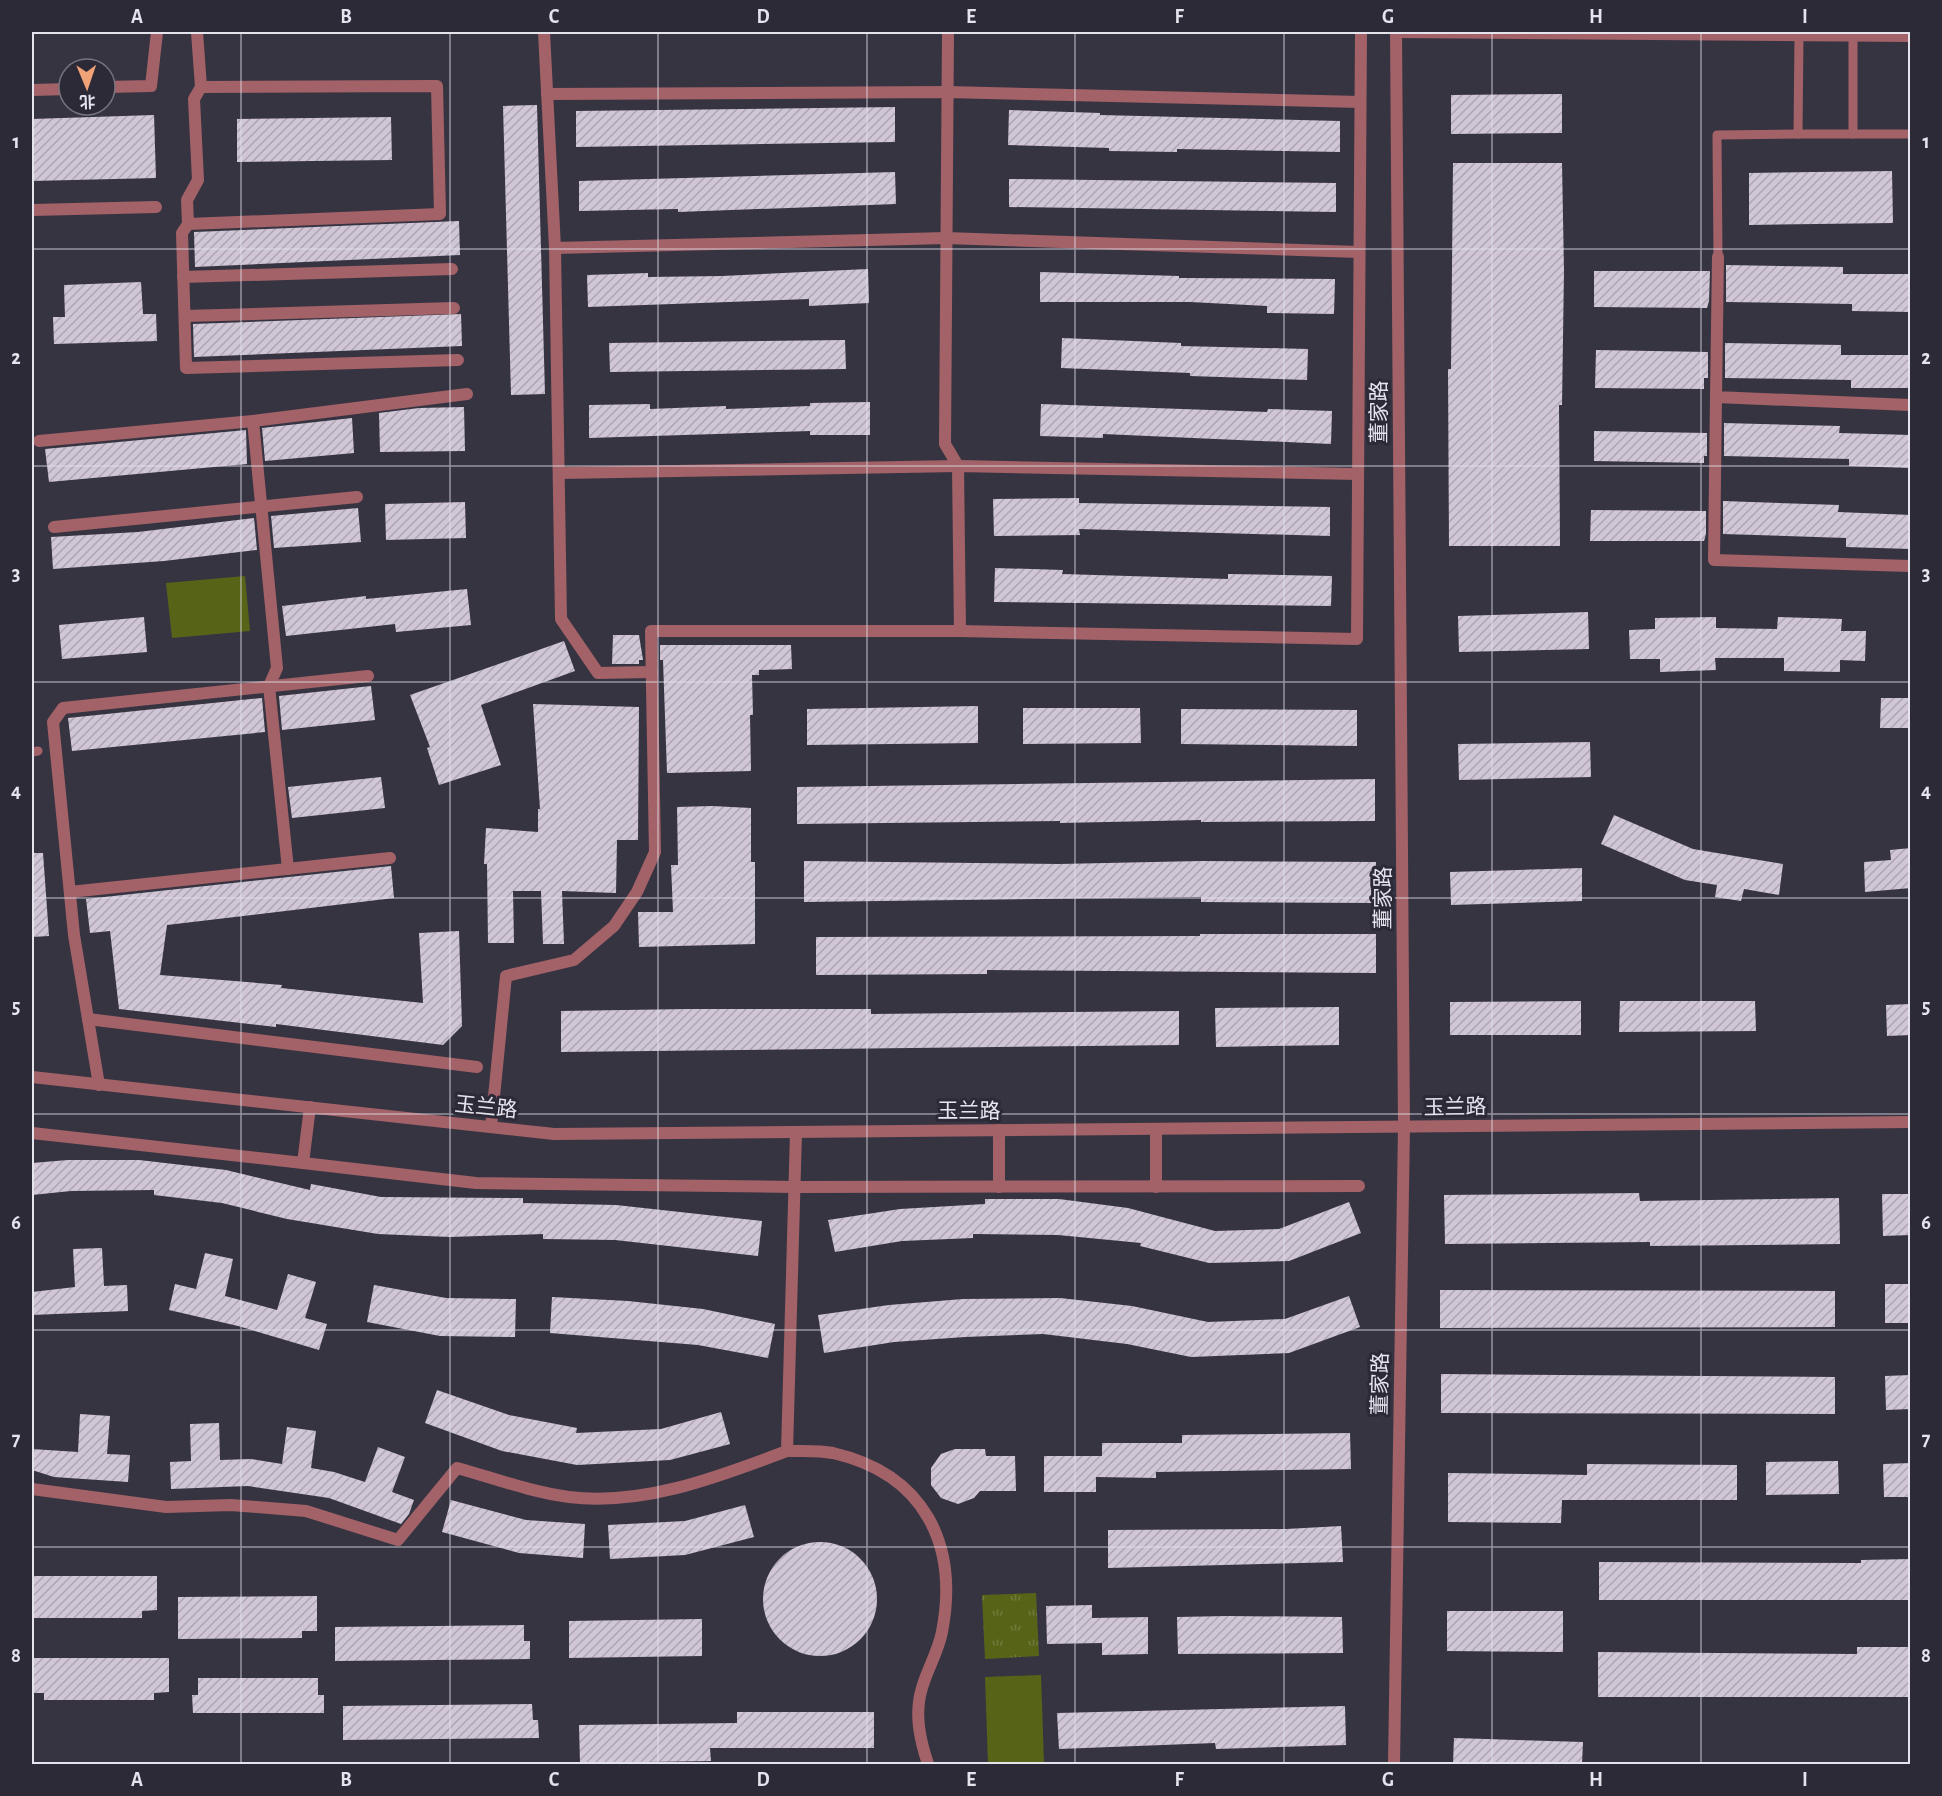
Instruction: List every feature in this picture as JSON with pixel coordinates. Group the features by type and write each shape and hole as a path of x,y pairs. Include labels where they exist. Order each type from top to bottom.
{"street":[{"path":"117,87 151,86 157,32"},
{"path":"197,32 201,87 194,99 198,180 187,200 188,224 182,233 186,368 458,360"},
{"path":"544,32 555,248 561,619 598,673 652,672"},
{"path":"948,32 945,444 958,466 960,631"},
{"path":"491,1127 506,976 574,960 614,926 637,892 655,852 651,631 960,631 1357,639 1361,32"},
{"path":"1397,32 1911,36"},
{"name":"董家路","path":"1394,1764 1404,1127 1397,32"},
{"path":"188,224 440,214 437,86 201,87"},
{"path":"32,90 57,89"},
{"path":"547,94 947,92 1360,102"},
{"path":"32,210 156,207"},
{"path":"555,248 946,238 1359,252"},
{"path":"1718,257 1714,560 1911,566"},
{"path":"183,277 452,269"},
{"path":"185,316 454,308"},
{"path":"39,441 253,421 467,394"},
{"path":"1716,398 1911,405"},
{"path":"253,421 277,668 269,687 288,869"},
{"path":"559,473 958,466 1358,474"},
{"path":"54,527 357,497"},
{"path":"99,1084 70,892 53,722 63,708 368,676"},
{"path":"70,892 390,858"},
{"path":"88,1019 477,1067"},
{"name":"玉兰路","path":"32,1077 554,1134 1911,1122"},
{"path":"303,1163 310,1107"},
{"path":"1156,1129 1156,1186"},
{"path":"999,1130 999,1187"},
{"path":"787,1451 796,1132"},
{"path":"32,1133 476,1184 794,1187 1359,1186"},
{"path":"32,1489 166,1507 231,1506 306,1511 398,1540 457,1468 569,1497 626,1497 689,1486 787,1451 831,1453 875,1468 908,1491 932,1523 945,1560 947,1594 942,1635 921,1690 918,1724 928,1764"}],"lane":[{"path":"1798,134 1799,35"},
{"path":"1853,36 1853,135"},
{"path":"1718,257 1717,135 1911,134"}],"green space":[{"path":"245,576 250,631 172,638 166,583"},
{"path":"1036,1593 1039,1656 985,1659 982,1595"},
{"path":"1041,1675 1044,1764 988,1764 985,1677"}],"building":[{"path":"1562,94 1562,133 1451,134 1451,95"},
{"path":"537,105 545,394 511,395 503,106"},
{"path":"895,107 895,142 576,147 576,111"},
{"path":"1009,110 1100,113 1100,115 1340,121 1340,152 1177,149 1177,152 1109,151 1109,148 1008,145"},
{"path":"154,115 156,178 32,181 32,119"},
{"path":"391,117 392,160 237,162 237,119"},
{"path":"1453,163 1562,163 1564,271 1562,405 1559,405 1560,546 1449,546 1448,369 1451,369"},
{"path":"1892,171 1893,223 1749,225 1749,173"},
{"path":"895,172 896,204 678,212 678,209 579,211 579,181"},
{"path":"1009,179 1336,183 1336,212 1009,207"},
{"path":"459,221 460,255 195,267 194,232"},
{"path":"1726,265 1843,267 1843,274 1911,274 1911,312 1852,311 1852,304 1726,302"},
{"path":"868,269 869,303 809,306 809,299 588,307 587,275 648,273 648,277 722,276"},
{"path":"1594,271 1710,271 1707,308 1594,307"},
{"path":"1040,272 1179,276 1179,278 1335,279 1334,314 1267,313 1267,306 1190,302 1040,302"},
{"path":"141,282 143,314 156,314 157,341 54,344 53,317 65,317 64,285"},
{"path":"461,314 462,346 194,357 193,324"},
{"path":"1062,338 1181,343 1181,346 1308,349 1307,380 1061,368"},
{"path":"845,340 846,369 610,372 609,343"},
{"path":"1725,343 1841,345 1841,355 1911,355 1911,388 1851,388 1851,380 1725,378"},
{"path":"1596,350 1708,352 1708,378 1704,378 1704,389 1595,388"},
{"path":"870,402 870,435 810,435 810,431 589,438 589,405 650,404 650,409 726,406 726,409 810,406 810,403"},
{"path":"1041,404 1267,412 1268,409 1332,411 1331,444 1103,434 1103,438 1040,436"},
{"path":"464,407 465,451 380,452 379,413 419,408"},
{"path":"352,418 354,453 265,461 262,428"},
{"path":"1724,423 1840,426 1839,433 1911,435 1911,468 1849,466 1849,459 1724,456"},
{"path":"246,430 247,464 49,482 45,449"},
{"path":"1594,431 1707,433 1707,456 1704,456 1704,463 1594,461"},
{"path":"1079,498 1079,503 1330,507 1330,536 1079,529 1080,535 994,536 993,499"},
{"path":"1723,501 1839,505 1838,512 1911,515 1911,549 1846,547 1846,538 1723,534"},
{"path":"465,502 466,538 386,540 385,504"},
{"path":"358,508 361,542 274,548 271,516"},
{"path":"1591,510 1706,511 1706,534 1704,541 1590,541"},
{"path":"254,518 257,550 164,561 53,569 51,537 138,532"},
{"path":"995,568 1063,570 1062,574 1228,579 1228,574 1332,576 1331,606 994,602"},
{"path":"467,589 471,625 396,632 395,624 286,636 282,606 366,596 366,599"},
{"path":"1588,612 1589,649 1459,652 1458,616"},
{"path":"144,617 147,652 62,659 59,625"},
{"path":"1716,617 1716,628 1777,629 1778,617 1842,619 1841,631 1866,631 1865,661 1840,660 1840,672 1784,671 1784,658 1715,658 1716,670 1660,672 1660,659 1630,659 1629,630 1655,629 1655,618"},
{"path":"613,635 639,635 643,660 639,660 639,664 612,664"},
{"path":"564,641 575,671 481,705 501,765 439,785 427,748 430,747 410,695"},
{"path":"660,645 791,645 792,669 759,670 759,675 752,675 751,771 667,773 663,660 660,660"},
{"path":"371,686 375,720 282,730 279,696"},
{"path":"262,698 265,732 72,751 68,718"},
{"path":"1881,698 1911,698 1911,728 1880,728"},
{"path":"533,704 639,707 638,840 617,840 616,893 562,891 564,944 543,944 541,891 513,891 514,943 488,943 487,864 484,864 486,828 538,832 538,809 540,809"},
{"path":"978,706 978,743 807,745 807,709"},
{"path":"1023,708 1140,708 1141,743 1023,744"},
{"path":"1181,709 1357,710 1357,746 1181,744"},
{"path":"1590,742 1591,777 1459,780 1458,744"},
{"path":"381,777 385,808 292,818 288,787"},
{"path":"1375,779 1375,821 1201,822 1201,820 797,824 797,787"},
{"path":"677,807 751,808 751,862 755,862 755,944 639,947 638,912 673,912 671,865 678,865"},
{"path":"1614,815 1693,849 1783,864 1779,895 1744,889 1741,901 1715,897 1717,885 1685,880 1601,844"},
{"path":"1911,848 1911,888 1865,892 1864,862 1891,860 1890,850"},
{"path":"32,853 43,853 49,936 32,937"},
{"path":"804,861 1059,864 1201,861 1376,862 1376,903 1201,902 1201,897 804,902"},
{"path":"391,866 394,898 167,925 160,975 282,985 281,988 423,1003 419,933 459,931 462,1026 443,1045 276,1024 276,1027 119,1009 110,931 90,933 86,899"},
{"path":"1582,868 1582,901 1451,905 1450,872"},
{"path":"1200,934 1376,934 1376,973 987,970 987,974 816,975 816,937 1200,936"},
{"path":"1581,1001 1581,1035 1450,1035 1450,1002"},
{"path":"1620,1001 1755,1001 1756,1031 1619,1032"},
{"path":"1911,1004 1911,1035 1887,1036 1886,1005"},
{"path":"1339,1007 1339,1045 1216,1047 1215,1008"},
{"path":"871,1009 871,1014 1179,1011 1179,1045 561,1052 561,1011"},
{"path":"68,1160 139,1160 226,1170 310,1190 311,1184 381,1197 523,1198 523,1203 616,1205 762,1221 758,1256 615,1240 543,1239 543,1234 450,1237 378,1234 287,1219 222,1203 154,1195 154,1190 71,1191 32,1195 32,1163"},
{"path":"1639,1193 1640,1201 1839,1198 1840,1244 1650,1246 1650,1242 1445,1244 1444,1195"},
{"path":"1882,1194 1911,1194 1911,1235 1883,1236"},
{"path":"985,1199 1059,1199 1128,1208 1215,1231 1279,1229 1349,1202 1361,1233 1289,1261 1209,1263 1140,1246 1141,1243 1058,1235 973,1234 973,1238 902,1241 835,1252 828,1220 900,1209 985,1204"},
{"path":"102,1248 104,1286 127,1285 128,1311 32,1315 32,1292 75,1287 73,1249"},
{"path":"205,1253 233,1259 225,1296 277,1310 288,1274 316,1282 305,1318 327,1324 319,1350 238,1326 169,1310 175,1284 196,1289"},
{"path":"1885,1284 1911,1284 1911,1323 1885,1323"},
{"path":"374,1285 446,1298 516,1299 515,1337 440,1336 367,1322"},
{"path":"1440,1290 1835,1291 1835,1327 1440,1328"},
{"path":"1349,1296 1360,1327 1289,1353 1191,1357 1127,1344 1043,1334 894,1342 824,1353 818,1315 889,1305 963,1299 1060,1298 1132,1306 1208,1322 1285,1319"},
{"path":"552,1297 628,1301 703,1309 775,1324 768,1358 698,1345 550,1333"},
{"path":"1441,1374 1835,1377 1835,1414 1441,1413"},
{"path":"1911,1375 1911,1409 1886,1410 1885,1376"},
{"path":"437,1390 509,1415 577,1428 576,1433 661,1429 721,1412 730,1444 670,1460 577,1465 502,1451 425,1423"},
{"path":"80,1414 110,1416 107,1454 130,1455 128,1482 54,1477 32,1470 32,1449 78,1452"},
{"path":"219,1423 220,1460 251,1459 282,1464 287,1427 316,1431 311,1468 334,1472 365,1482 378,1447 405,1457 392,1492 414,1500 409,1514 401,1524 329,1498 248,1486 171,1489 170,1462 191,1461 190,1424"},
{"path":"1350,1433 1351,1469 1156,1472 1156,1478 1096,1477 1096,1492 1044,1492 1044,1456 1102,1456 1102,1443 1182,1443 1182,1435"},
{"path":"955,1449 985,1449 986,1456 1015,1456 1016,1491 980,1491 974,1498 958,1504 941,1498 931,1485 931,1468 941,1454"},
{"path":"1838,1461 1839,1494 1766,1495 1766,1462"},
{"path":"1911,1463 1911,1497 1884,1497 1883,1464"},
{"path":"1587,1464 1737,1465 1737,1500 1562,1500 1561,1523 1448,1522 1448,1473 1587,1475"},
{"path":"451,1500 526,1520 585,1524 583,1558 519,1553 442,1532"},
{"path":"745,1505 754,1537 685,1555 610,1559 608,1525 685,1521"},
{"path":"1341,1526 1343,1562 1108,1568 1108,1530 1286,1529"},
{"path":"820,1542 842,1546 860,1559 873,1577 877,1599 873,1621 860,1639 842,1652 820,1656 798,1652 780,1639 767,1621 763,1599 767,1577 780,1559 798,1546"},
{"path":"1911,1559 1911,1600 1599,1600 1599,1562 1861,1563 1861,1560"},
{"path":"32,1576 157,1576 157,1610 142,1611 142,1618 32,1618"},
{"path":"317,1596 317,1631 302,1631 302,1638 178,1639 178,1597"},
{"path":"1092,1605 1092,1618 1148,1617 1148,1654 1102,1655 1102,1643 1047,1644 1046,1606"},
{"path":"1447,1611 1563,1611 1563,1652 1447,1651"},
{"path":"1177,1617 1342,1617 1343,1653 1178,1654"},
{"path":"702,1619 702,1656 569,1658 569,1621"},
{"path":"524,1625 524,1641 530,1641 530,1659 335,1661 335,1627"},
{"path":"1857,1647 1911,1647 1911,1697 1598,1697 1598,1652 1857,1654"},
{"path":"32,1658 169,1658 169,1692 154,1693 154,1700 44,1700 44,1693 32,1693"},
{"path":"198,1678 318,1678 318,1695 324,1695 324,1713 193,1713 192,1695 198,1695"},
{"path":"532,1704 533,1720 538,1720 539,1738 343,1740 343,1706"},
{"path":"1345,1706 1346,1745 1216,1749 1215,1743 1059,1749 1057,1713"},
{"path":"737,1712 874,1712 874,1748 710,1748 711,1761 580,1763 579,1725 737,1723"},
{"path":"1454,1738 1583,1742 1582,1764 1453,1764"}]}
